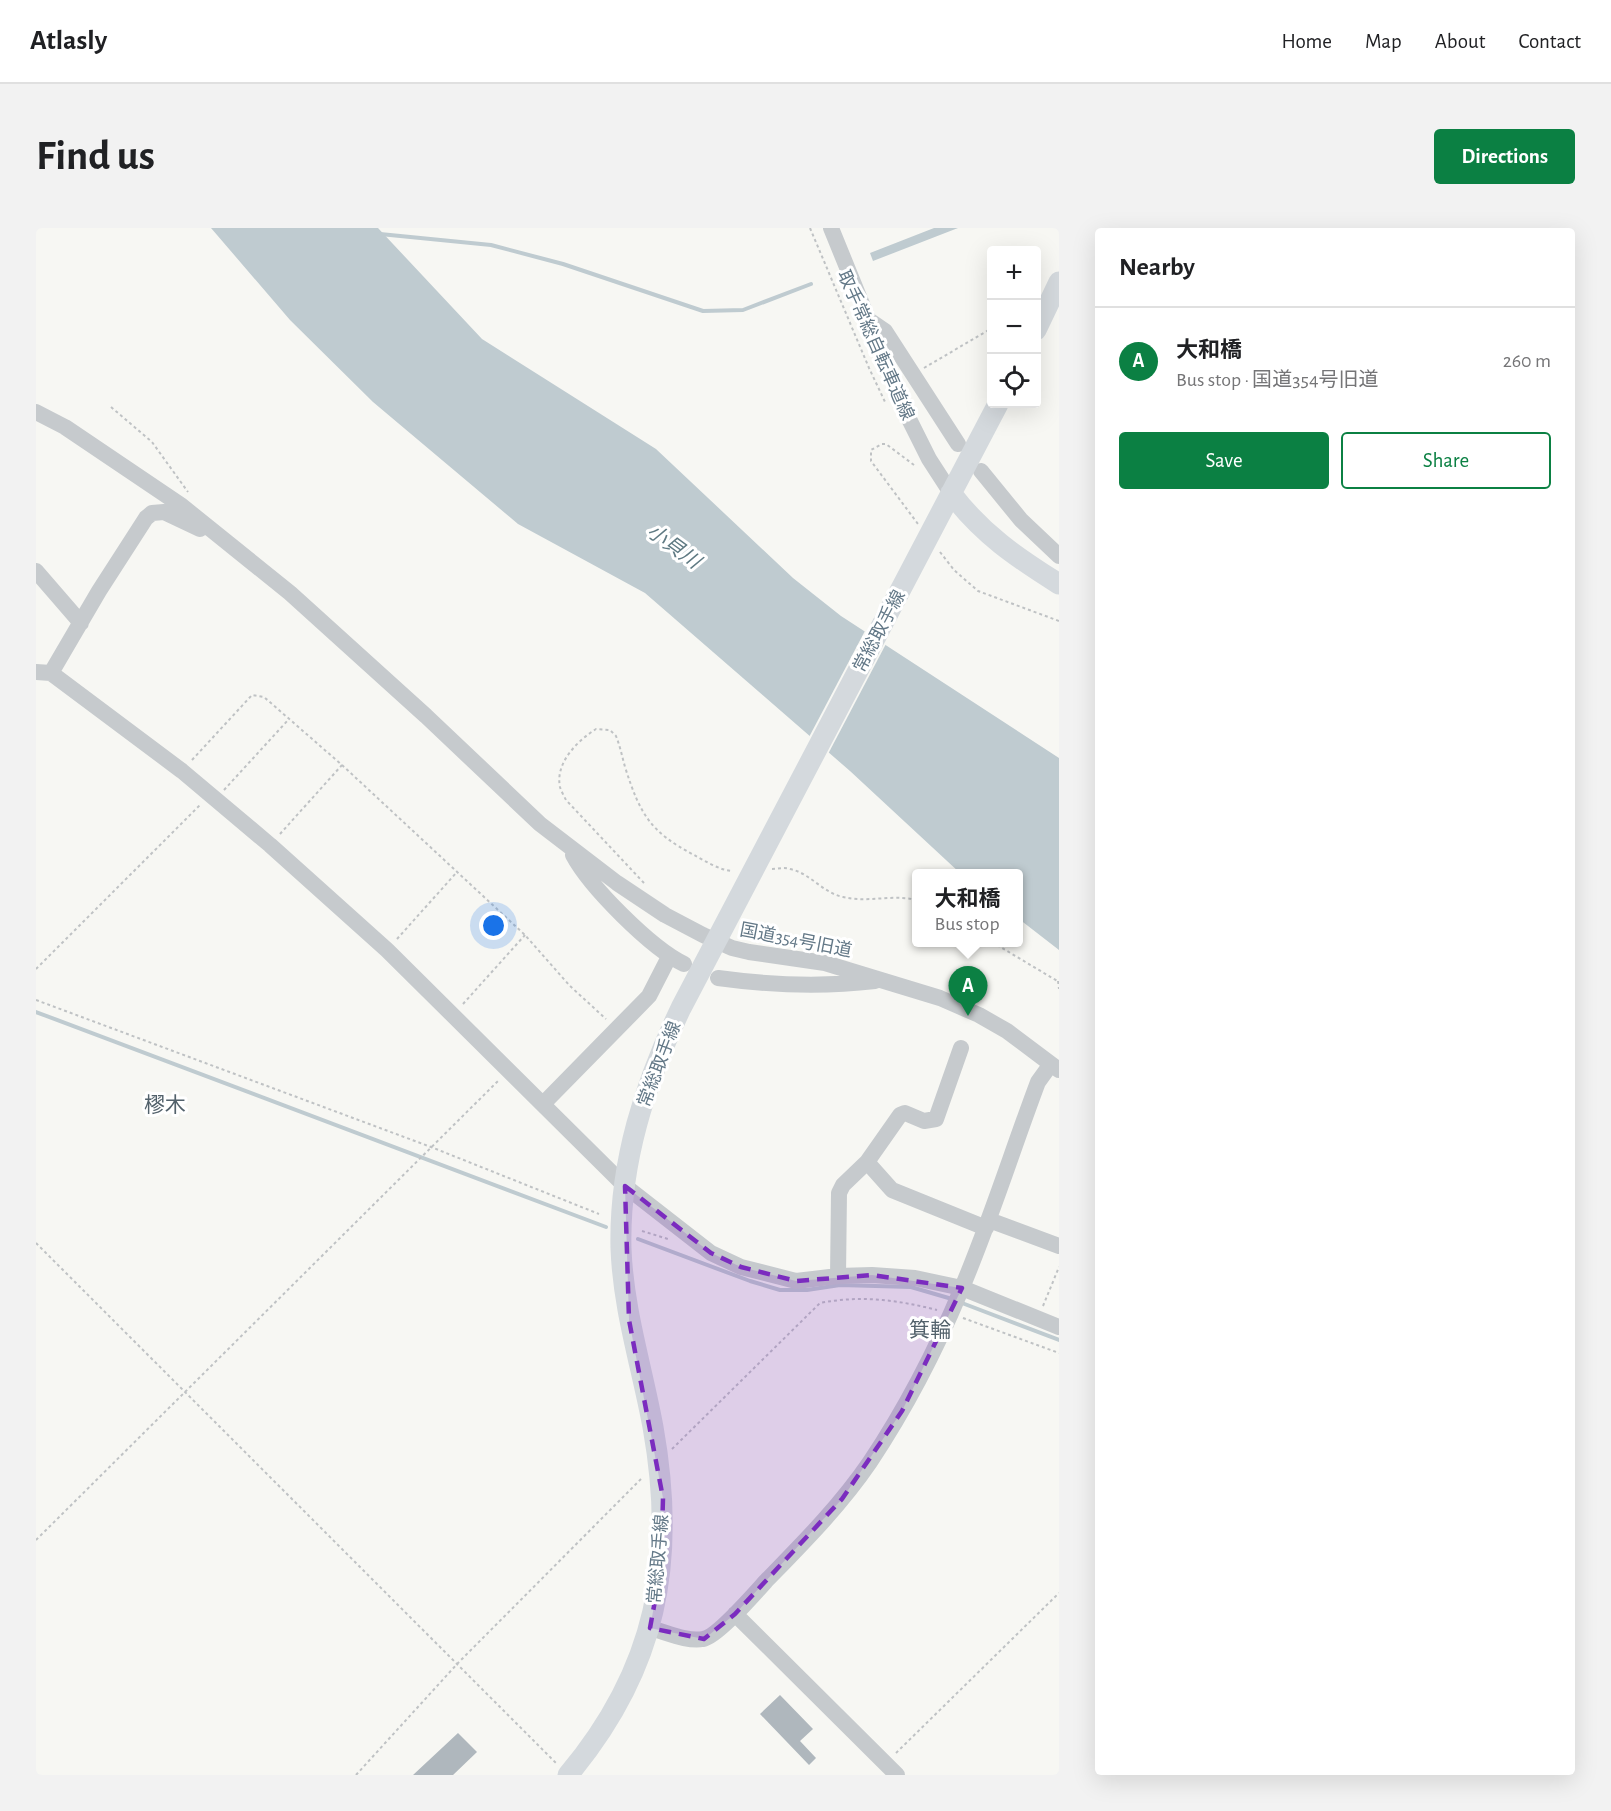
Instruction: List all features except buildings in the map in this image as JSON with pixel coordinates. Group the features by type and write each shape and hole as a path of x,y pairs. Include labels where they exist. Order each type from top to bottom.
{"main road":[{"path":"1041,320 1059,282"},
{"name":"常総取手線","path":"564,1771 586,1754 618,1702 640,1657 650,1628 661,1568 663,1498 652,1426 629,1320 621,1247 625,1186 636,1126 654,1068 681,1008 996,408"},
{"path":"947,501 1011,553 1059,585"}],"street":[{"path":"831,228 866,318 947,501"},
{"path":"866,318 885,331 958,444"},
{"name":"国道354号旧道","path":"36,412 65,427 182,506 290,593 426,716 540,824 616,883 665,915 716,942 749,952 825,963 940,998 1007,1031 1055,1067"},
{"path":"981,471 1021,520 1059,556"},
{"path":"209,528 201,530 164,512 152,513 146,518 81,623 44,673 182,771 270,845 387,950 625,1186 711,1253 741,1268 796,1281 872,1275 915,1278 957,1301 1038,1319 1059,1327"},
{"path":"36,571 81,623"},
{"path":"543,1104 649,996 676,961 592,884 580,869 570,849"},
{"path":"717,978 766,984 852,984 882,980"},
{"path":"838,1276 839,1193 843,1185 867,1162 900,1115 905,1113 924,1122 936,1119 961,1048"},
{"path":"650,1628 704,1639 710,1636 735,1614 824,1521 870,1462 921,1375 957,1301 1038,1082 1055,1067"},
{"path":"867,1162 892,1190 987,1224 1059,1246"},
{"path":"735,1614 891,1769"}],"path":[{"name":"取手常総自転車道線","path":"810,228 890,412"},
{"path":"913,374 987,331"},
{"path":"111,406 152,442 190,494"},
{"path":"182,771 252,695 264,697 342,765 525,935 570,986 616,1030"},
{"path":"36,969 213,797 289,718"},
{"path":"646,885 566,800 560,788 560,772 569,752 596,729 610,730 616,736 640,808 650,824 662,836 717,866 729,871 740,871"},
{"path":"270,845 342,765"},
{"path":"764,869 787,868 799,871 819,886 841,897 860,900 904,897 912,899"},
{"path":"387,950 457,872"},
{"path":"453,1015 525,935"},
{"path":"1000,947 1058,982 1059,989"},
{"path":"36,1000 431,1147 599,1214"},
{"path":"36,1540 509,1070"},
{"path":"36,1243 564,1771"},
{"path":"1038,1319 1059,1267"},
{"path":"356,1775 458,1664 658,1462 820,1303 846,1298 957,1301 1059,1353"},
{"path":"891,1769 1059,1593"}],"highlighted area":[{"path":"625,1186 711,1253 741,1267 796,1281 872,1275 962,1288 902,1411 842,1499 735,1614 704,1639 650,1628 661,1568 663,1498 629,1320"}],"water":[{"name":"小貝川","path":"211,228 378,228 482,339 656,449 793,578 841,616 1059,758 1059,950 1023,922 1023,869 956,869 850,771 645,593 518,524 373,402 290,320"},
{"path":"934,228 958,228 873,261 870,253"}],"pier":[{"path":"866,629 887,642 827,756 808,739"}],"waterway":[{"path":"380,234 491,245 563,264 703,311 743,310 811,284"},
{"path":"36,1012 606,1227"},
{"path":"638,1239 780,1290 807,1290 840,1285 911,1287 952,1299"},
{"path":"962,1303 1059,1340"}],"place":[{"name":"大和橋","path":"968,1016"}],"district":[{"name":"樛木","path":"165,1105"},
{"name":"箕輪","path":"930,1330"}]}
